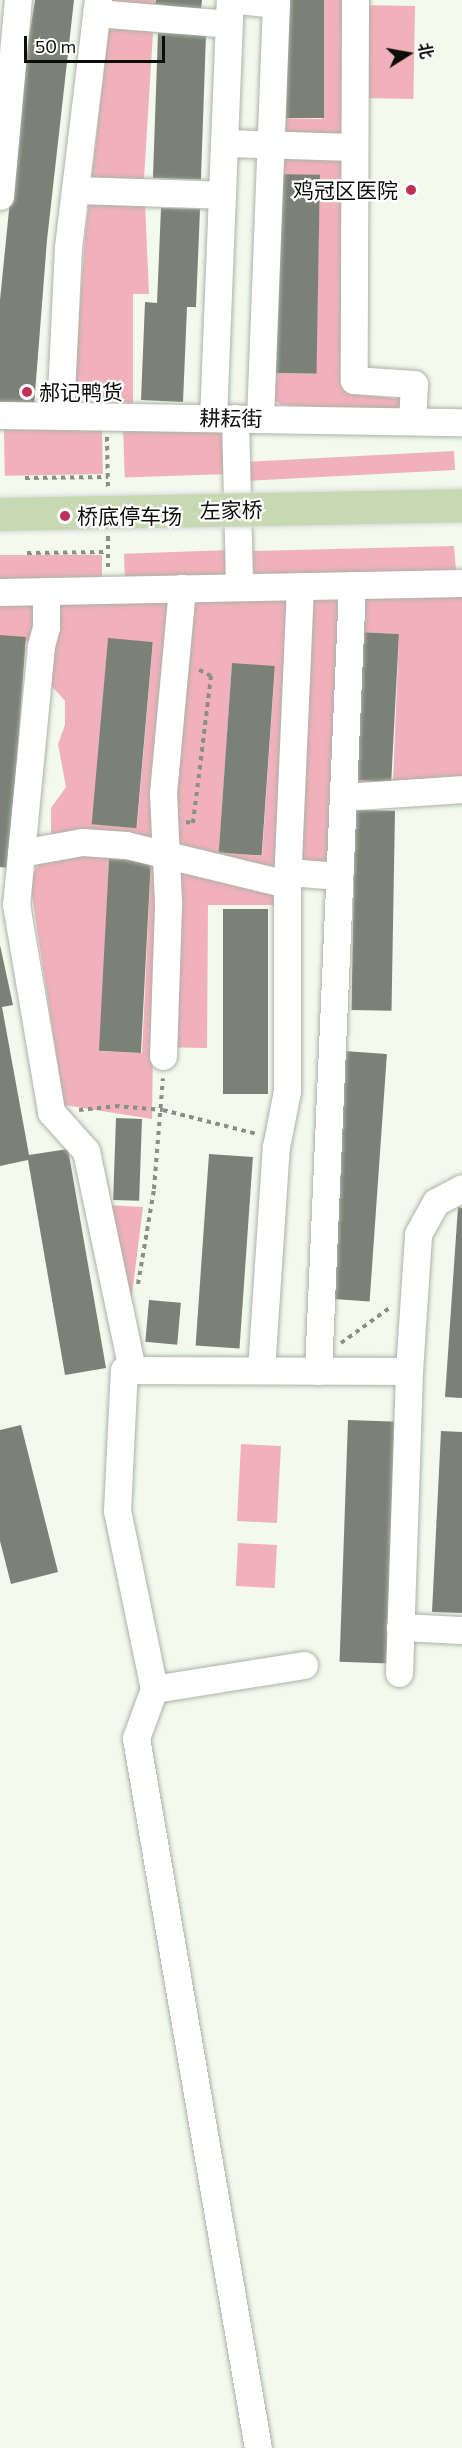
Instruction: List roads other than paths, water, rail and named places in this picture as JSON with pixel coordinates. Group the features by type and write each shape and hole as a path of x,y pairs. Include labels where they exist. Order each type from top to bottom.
{"main road":[{"name":"左家桥","path":"0,514 462,505"}],"street":[{"path":"0,196 18,0"},
{"path":"355,0 354,380 414,384 412,421"},
{"path":"60,416 75,190 97,6 232,8 276,2 271,145 236,418"},
{"path":"232,8 222,195 236,418 239,587"},
{"path":"224,143 354,147"},
{"path":"75,190 222,195"},
{"path":"0,415 0,426"},
{"name":"耕耘街","path":"0,415 462,422"},
{"path":"0,592 462,582"},
{"path":"318,1371 352,585"},
{"path":"261,1370 278,1137 287,1091 288,878 300,586"},
{"path":"163,1056 168,902 163,793 182,588"},
{"path":"46,591 46,627 41,646 16,904 51,1112 86,1151 132,1370"},
{"path":"343,797 462,789"},
{"path":"21,853 82,842 166,854 288,878 339,876"},
{"path":"399,1673 409,1371 418,1234 436,1202 462,1188"},
{"path":"258,2448 136,1738 154,1689 117,1511 124,1370 409,1371"},
{"path":"400,1628 462,1630"},
{"path":"154,1689 232,1679 304,1665"}],"place":[{"name":"鸡冠区医院","path":"411,190"},
{"name":"郝记鸭货","path":"27,392"},
{"name":"桥底停车场","path":"65,516"}]}
